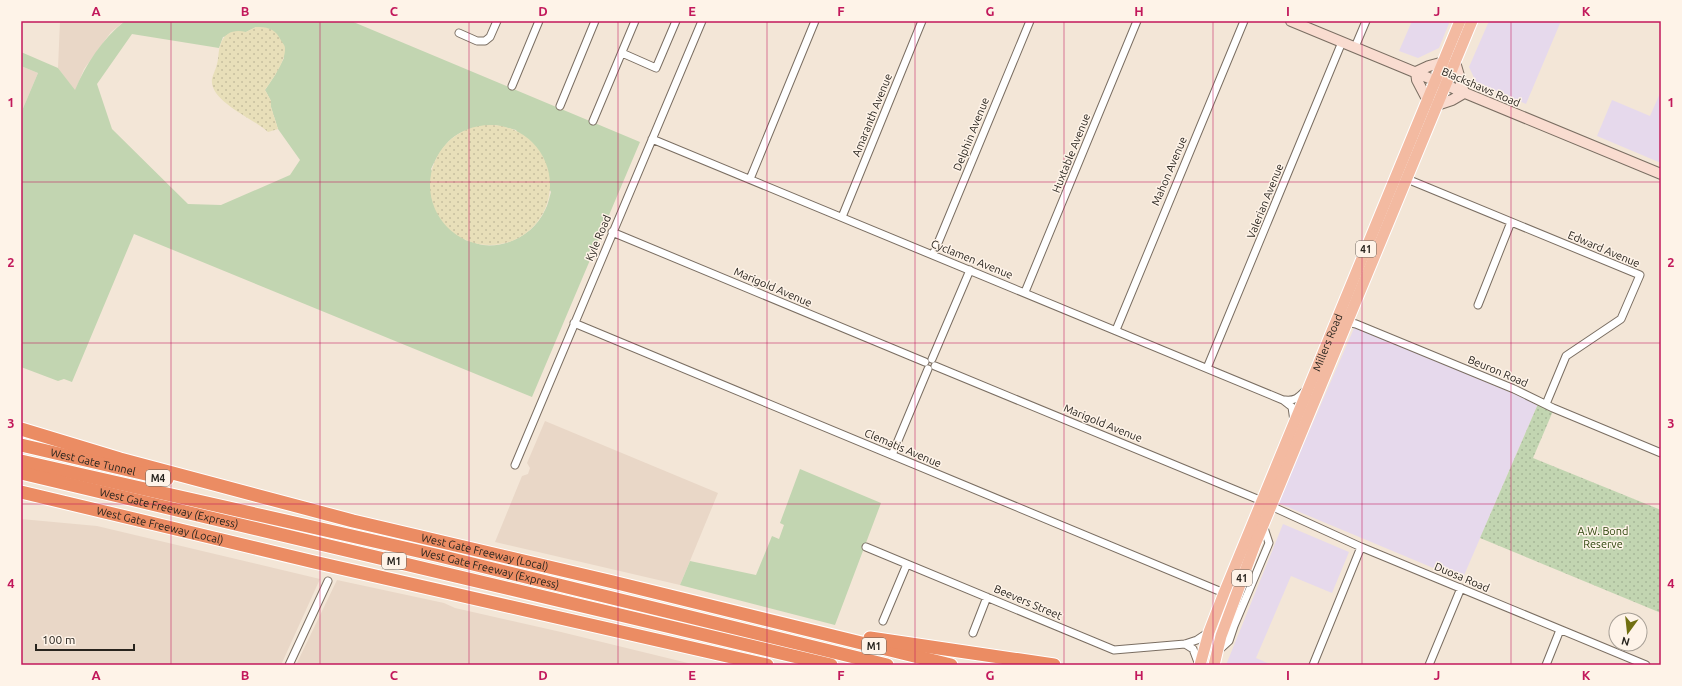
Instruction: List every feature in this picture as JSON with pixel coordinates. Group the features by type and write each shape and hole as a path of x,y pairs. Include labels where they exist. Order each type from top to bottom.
{"highway":[{"name":"West Gate Freeway (Local)","path":"21,429 120,459 353,521 951,665"},
{"name":"West Gate Tunnel","path":"21,445 142,474 259,496"},
{"name":"West Gate Freeway (Express)","path":"21,462 440,556 887,665"},
{"name":"West Gate Freeway (Express)","path":"21,473 831,665"},
{"name":"West Gate Freeway (Local)","path":"21,492 314,562 767,665"},
{"path":"797,627 1054,665"},
{"path":"625,633 733,665"}],"main road":[{"name":"Blackshaws Road","path":"1291,21 1661,174"},
{"name":"Millers Road","path":"1214,665 1221,636 1263,524 1266,504 1294,422 1441,83 1449,62 1460,21"},
{"name":"Millers Road","path":"1449,62 1472,21"},
{"path":"1449,62 1464,93 1452,100 1432,103 1417,80 1416,72 1429,66 1449,62"},
{"name":"Millers Road","path":"1199,665 1208,632 1224,593 1266,504 1347,322 1407,179 1432,103"}],"street":[{"path":"459,33 478,41 485,42 490,37 497,21"},
{"path":"512,86 539,21"},
{"path":"560,106 595,21"},
{"path":"593,121 635,21"},
{"path":"622,53 656,68 676,21"},
{"name":"Kyle Road","path":"515,465 702,21"},
{"path":"750,179 815,21"},
{"name":"Amaranth Avenue","path":"842,217 922,21"},
{"name":"Delphin Avenue","path":"933,254 1030,21"},
{"name":"Huxtable Avenue","path":"1024,292 1137,21"},
{"name":"Mahon Avenue","path":"1116,330 1244,21"},
{"path":"1354,47 1366,21"},
{"name":"Valerian Avenue","path":"1208,368 1342,42"},
{"name":"Cyclamen Avenue","path":"652,139 933,254 1282,400 1292,407 1294,422"},
{"name":"Edward Avenue","path":"1407,179 1640,275 1621,319 1566,356 1546,404"},
{"path":"1478,305 1511,222"},
{"name":"Marigold Avenue","path":"612,232 1266,504"},
{"path":"892,455 970,270"},
{"path":"1330,337 1340,326 1347,322"},
{"name":"Beuron Road","path":"1347,322 1378,333 1661,453"},
{"name":"Clematis Avenue","path":"574,323 1224,593"},
{"path":"1282,400 1290,401 1298,399 1308,387"},
{"name":"Duosa Road","path":"1266,504 1361,547 1646,665"},
{"name":"Beevers Street","path":"866,547 1114,650 1185,644 1197,640 1208,632"},
{"path":"1313,665 1361,547"},
{"path":"883,621 907,564"},
{"path":"289,665 328,581"},
{"path":"1429,665 1461,588"},
{"path":"973,633 987,597"},
{"path":"1546,665 1560,630"},
{"path":"1185,644 1193,649 1199,665"}],"shaded area":[{"path":"60,21 125,21 111,32 84,69 75,91 58,68"},
{"path":"1412,21 1450,21 1439,48 1418,58 1399,51"},
{"path":"1489,21 1561,21 1526,104 1476,82 1469,67"},
{"path":"21,66 38,73 21,113"},
{"path":"1661,91 1661,163 1597,136 1612,100 1650,116"},
{"path":"1355,326 1538,404 1462,580 1278,503"},
{"path":"545,421 718,493 680,585 495,542 522,476 528,474 530,468 527,463"},
{"path":"21,519 97,526 320,579 281,665 21,665"},
{"path":"1283,524 1349,552 1332,593 1291,576 1256,658 1272,665 1226,665"},
{"path":"337,580 444,603 455,608 696,665 296,665"}],"green space":[{"path":"125,21 351,21 640,142 532,397 134,234 72,382 64,379 58,381 21,367 21,113 38,73 21,66 21,52 58,68 75,90 84,71 96,52","holes":["256,27 284,58 265,90 271,101 271,107 278,129 300,160 290,175 221,205 188,204 112,129 97,84 132,34 219,48 223,37 246,32","495,125 516,130 551,192 547,206 535,226 528,232 502,244 483,245 465,240 431,169 449,141 456,136 472,128"]},
{"name":"A.W. Bond Reserve","path":"1538,404 1553,411 1533,458 1661,510 1661,613 1480,538"},
{"path":"800,469 881,503 835,625 680,585 690,561 756,575 772,536 779,539 784,525 780,523"}],"sand":[{"path":"256,27 266,28 275,32 284,44 285,48 285,53 281,64 265,90 271,101 271,107 278,129 268,132 224,102 217,95 213,87 212,79 217,64 220,46 225,36 234,31 246,32"},
{"path":"490,125 513,129 532,143 546,162 550,185 546,208 532,227 513,241 490,245 467,241 448,227 434,208 430,185 434,162 448,143 467,129"}]}
